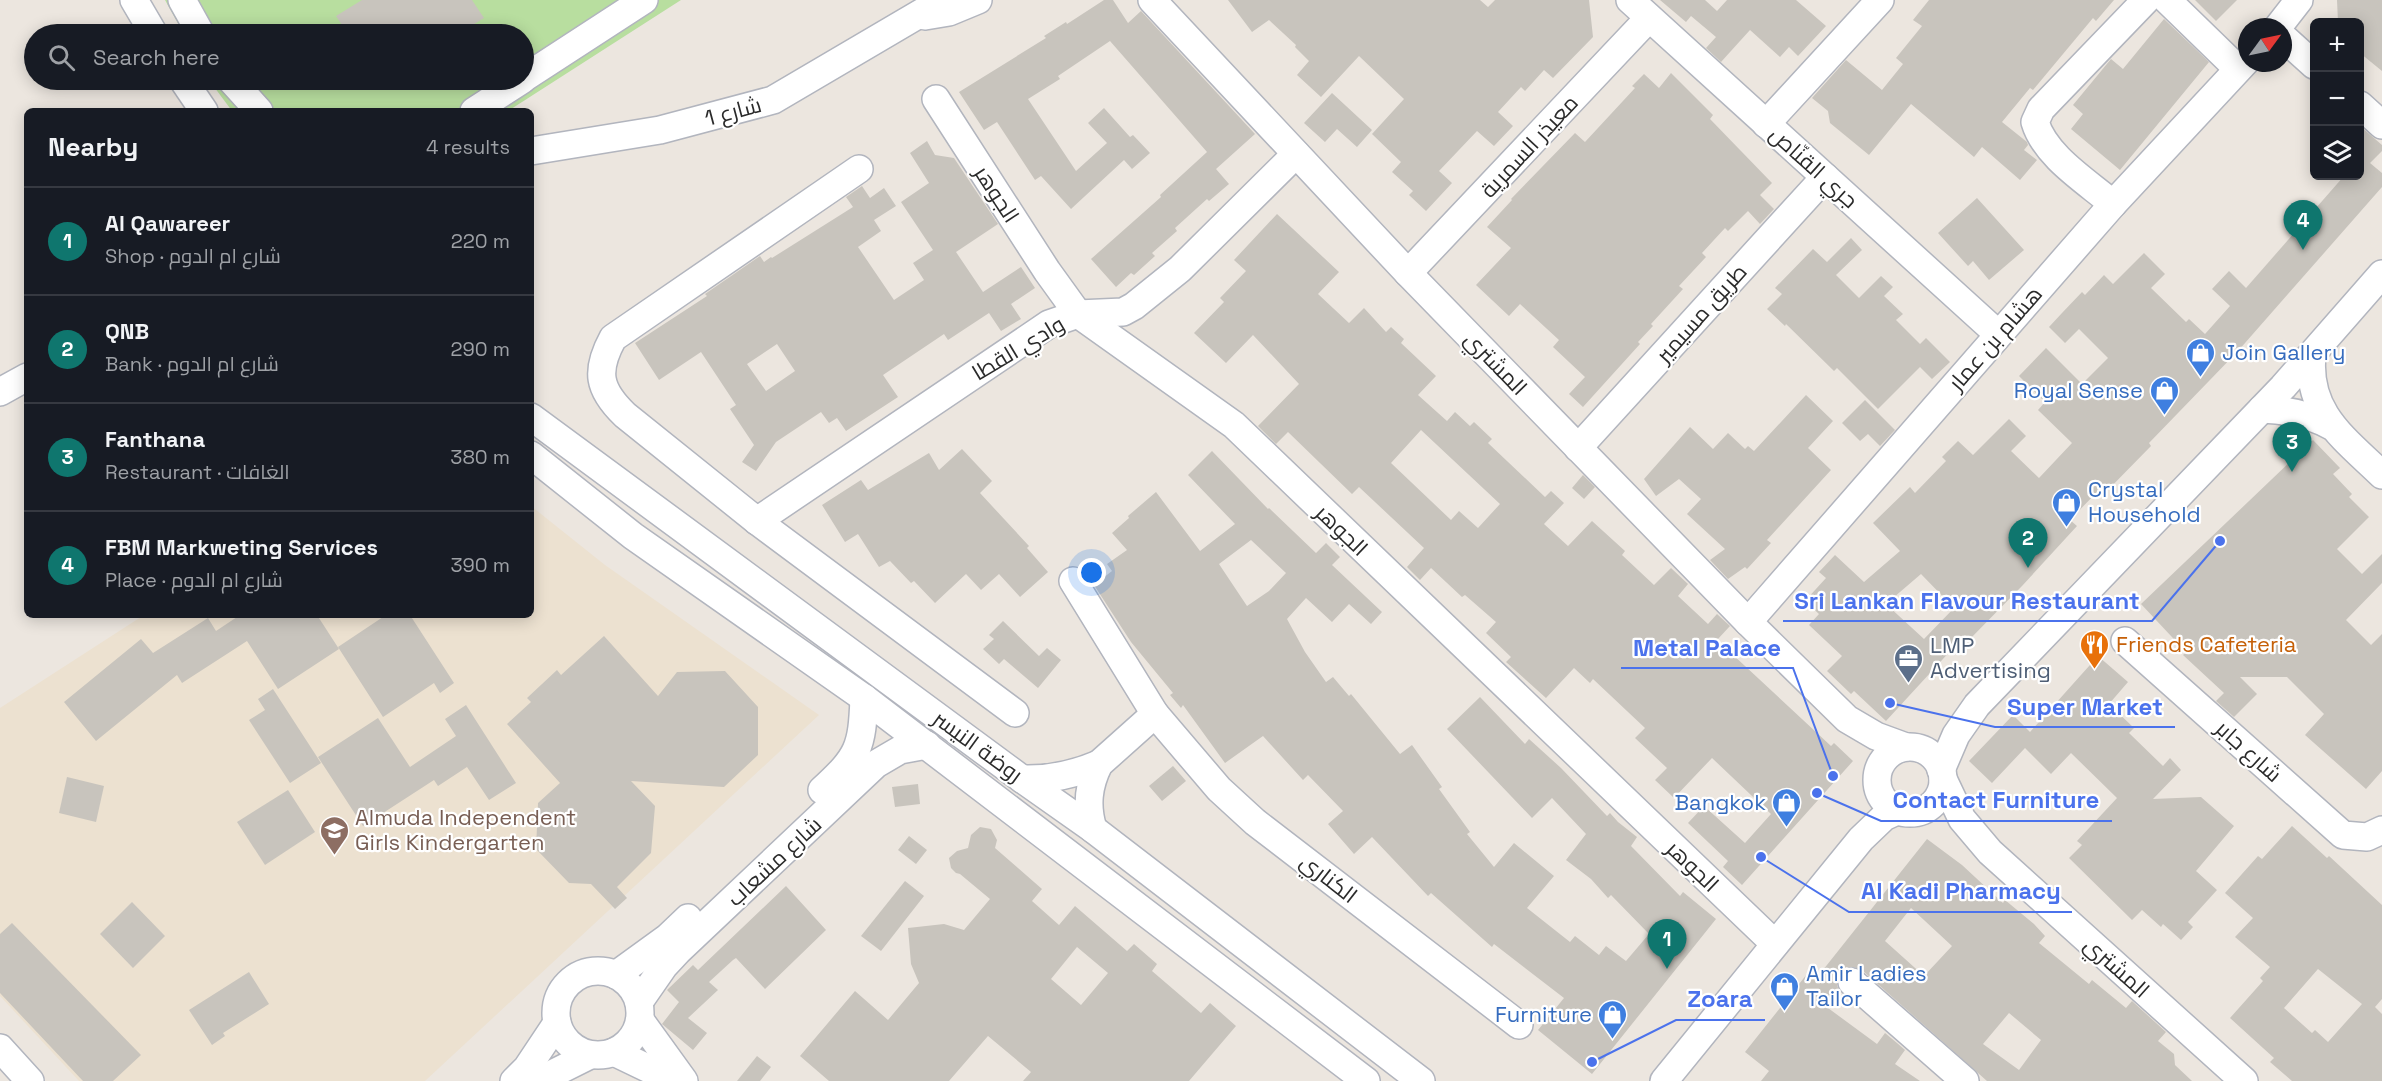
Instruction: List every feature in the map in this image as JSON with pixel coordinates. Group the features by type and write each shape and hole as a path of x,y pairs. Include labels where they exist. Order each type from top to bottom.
{"street":[{"path":"134,0 148,24"},
{"path":"182,0 195,24"},
{"path":"534,72 644,0"},
{"name":"شارع 1","path":"534,151 660,130 773,100 943,0"},
{"name":"شارع 1","path":"915,18 949,12 978,0"},
{"name":"المشتري","path":"1152,0 1408,273 1748,622 1848,719 1866,745 1877,772"},
{"path":"1766,124 1880,0"},
{"path":"2112,204 2049,149 2039,137 2035,122 2041,109 2146,0"},
{"path":"2167,0 2238,60"},
{"path":"2285,18 2299,0"},
{"name":"جري القنّاص","path":"1640,9 1998,334"},
{"name":"معيذر السمرية","path":"1408,273 1640,9"},
{"path":"2292,45 2310,61"},
{"name":"هشام بن عمار","path":"1748,622 2112,204 2238,69"},
{"path":"190,90 202,108"},
{"path":"240,90 256,108"},
{"path":"479,108 506,90"},
{"name":"الجوهر","path":"936,99 1047,271 1078,314 1234,425 1775,944"},
{"path":"2364,109 2382,125"},
{"name":"وادي القطا","path":"757,521 1049,324 1078,314 1123,312 1134,306 1180,269 1296,154"},
{"path":"859,170 613,338 603,357 601,379 609,400 625,415 757,521 1015,713"},
{"name":"طريق مسيمير","path":"1578,448 1825,177"},
{"path":"1664,1081 1861,839 1884,817 1931,805 1938,798 1942,774 1956,735 1977,705 2262,409 2382,274"},
{"path":"2312,355 2312,386 2316,400 2331,426"},
{"path":"0,392 24,379"},
{"path":"0,410 24,398"},
{"path":"2262,409 2320,419 2331,426 2382,475"},
{"name":"روضة النيسر","path":"534,419 1093,829 1420,1081"},
{"name":"روضة النيسر","path":"534,457 633,536 864,698 1366,1081"},
{"name":"الكناري","path":"1073,580 1155,714 1219,789 1256,822 1519,1025"},
{"name":"شارع جابر","path":"2125,641 2343,835 2367,837 2382,830"},
{"name":"شارع مشعاب","path":"616,975 667,938 843,771 861,741 864,698"},
{"path":"1022,779 1042,780 1062,777 1099,764 1155,714"},
{"name":"المشتري","path":"1848,719 1876,736 1906,747"},
{"name":"شارع مشعاب","path":"639,1011 664,966 678,951 876,764 900,750 927,746"},
{"path":"1905,812 1889,806 1878,791 1877,772 1887,755 1906,747 1924,749 1938,762 1942,774"},
{"path":"1093,829 1088,796 1099,764"},
{"name":"المشتري","path":"1942,774 1962,819 1990,852 2226,1076"},
{"name":"المشتري","path":"1905,812 1954,828 1990,852"},
{"path":"674,1081 602,1053 579,1051 569,1044 561,1034 555,1011 563,988 571,980 593,970 616,975 626,981 634,991 639,1011 684,1081"},
{"path":"1852,982 1965,1081"},
{"path":"538,1081 626,1045 635,1034 639,1011"},
{"path":"514,1081 526,1068 557,1023"},
{"path":"0,1048 30,1081"}],"shaded area":[{"name":"Almuda Independent Girls Kindergarten","path":"534,508 605,565 819,715 425,1081 79,1081 0,996 0,708 139,618 534,618"}],"green space":[{"path":"165,0 681,0 513,108 230,108 216,90 534,90 534,24 178,24"}],"building":[{"path":"362,0 472,0 484,18 474,24 341,24 336,16"},
{"path":"1104,0 1113,0 1128,23 1141,11 1255,134 1216,169 1229,184 1209,201 1207,199 1175,228 1177,231 1152,253 1155,256 1134,275 1131,273 1116,287 1091,259 1161,197 1160,195 1207,152 1110,41 1058,76 1060,79 1028,99 1076,171 1107,143 1088,123 1104,108 1130,137 1133,135 1150,153 1132,169 1124,160 1071,209 1041,176 1035,180 997,122 984,130 959,92"},
{"path":"1228,0 1480,0 1488,7 1495,0 1589,0 1593,37 1553,78 1544,70 1525,91 1521,87 1498,112 1513,126 1494,146 1477,131 1439,171 1452,183 1426,211 1409,195 1413,191 1392,172 1401,162 1372,134 1404,99 1359,56 1321,97 1297,75 1309,61 1295,47 1296,45 1269,20 1252,32"},
{"path":"1660,0 1705,0 1717,11 1727,0 1796,0 1826,26 1798,56 1789,47 1780,57 1750,30 1721,62 1706,48 1716,37 1691,16 1686,22"},
{"path":"1929,0 2114,0 2096,21 2093,18 2033,90 2030,88 2002,122 2027,142 2028,145 2024,150 2037,160 2020,180 1982,147 1974,157 1911,104 1869,155 1830,123 1828,111 1812,98 1846,60 1882,90 1903,64 1896,58 1922,26 1913,20"},
{"path":"2195,0 2237,0 2216,21"},
{"path":"2337,0 2382,0 2382,71 2364,56 2364,18 2338,18"},
{"path":"2164,19 2209,62 2120,170 2071,129 2083,114 2073,105 2111,59 2123,69"},
{"path":"1671,73 1713,115 1710,119 1772,183 1760,195 1774,209 1760,224 1748,211 1728,231 1725,228 1702,253 1706,257 1679,286 1683,289 1651,324 1653,326 1638,342 1640,344 1583,407 1569,394 1585,377 1553,347 1559,340 1520,304 1509,316 1476,285 1511,248 1487,227 1575,133 1585,142 1635,88 1632,86 1644,74 1659,88"},
{"path":"1332,93 1372,130 1357,147 1337,129 1325,142 1304,123"},
{"path":"2364,129 2382,145 2382,151 2370,163 2382,173 2382,187 2238,351 2149,443 2151,446 2102,496 2097,492 2070,520 2077,526 1969,640 1965,635 1886,721 1854,691 1851,694 1827,671 1842,656 1809,625 1819,614 1805,601 1826,578 1819,572 1835,555 1864,582 1900,551 1873,523 1910,487 1915,493 1946,461 1942,457 1958,441 1973,455 2009,419 2026,436 2011,451 2039,478 2072,443 2038,410 2045,402 2019,376 2046,348 2082,384 2108,358 2079,329 2065,343 2049,327 2082,292 2085,295 2104,275 2113,284 2144,253 2165,274 2151,288 2186,322 2189,319 2205,334 2230,306 2212,289 2229,271 2246,288 2340,180 2364,180","holes":["1921,574 1954,608 1924,639 1886,604"]},
{"path":"927,141 935,155 954,158 998,224 956,252 983,292 1021,267 1035,288 1011,304 1021,319 1001,331 989,313 948,340 944,334 883,375 898,397 846,431 837,418 829,423 821,412 776,442 756,471 742,462 754,445 730,409 736,405 701,352 659,380 635,343 707,296 705,294 760,256 764,262 772,258 853,207 846,197 862,186 870,198 884,188 896,206 874,220 881,231 858,247 894,300 924,280 913,263 933,250 901,202 929,183 910,153","holes":["777,344 795,371 766,391 747,364"]},
{"path":"1977,198 2024,250 1989,280 1973,261 1968,266 1938,233"},
{"path":"1277,214 1339,272 1318,294 1349,323 1364,308 1386,332 1391,327 1404,339 1401,343 1436,376 1418,395 1447,421 1455,412 1470,426 1474,422 1492,439 1488,443 1545,497 1551,491 1564,503 1544,524 1568,546 1592,521 1625,551 1622,555 1654,585 1671,568 1688,584 1678,596 1708,624 1717,614 1730,626 1717,640 1831,746 1834,743 1853,761 1742,885 1723,867 1728,861 1688,823 1704,806 1745,843 1771,814 1712,758 1674,798 1655,780 1667,768 1635,738 1645,728 1593,679 1590,683 1574,668 1546,698 1506,662 1511,657 1486,633 1496,622 1465,595 1462,597 1431,568 1420,580 1407,567 1424,548 1359,487 1352,494 1288,432 1276,444 1258,426 1299,384 1253,335 1226,363 1194,333 1224,302 1220,298 1246,271 1234,260","holes":["1421,430 1500,504 1478,528 1459,511 1451,520 1391,463"]},
{"path":"1851,238 1862,250 1836,275 1859,298 1881,276 1893,287 1884,296 1903,314 1896,320 1920,344 1926,338 1950,362 1932,379 1920,367 1878,409 1837,368 1834,371 1786,324 1785,326 1767,309 1782,294 1775,288 1813,249 1827,262"},
{"path":"1806,395 1833,421 1808,448 1831,470 1767,540 1771,543 1747,569 1745,567 1728,579 1710,560 1725,549 1687,514 1701,499 1679,479 1656,496 1644,479 1690,427 1713,449 1728,433 1745,449 1748,446 1754,451"},
{"path":"1865,400 1895,430 1880,446 1868,434 1860,441 1842,423"},
{"path":"2313,440 2340,468 2333,474 2352,494 2349,497 2369,517 2337,549 2362,574 2382,554 2382,583 2346,620 2371,645 2382,634 2382,771 2366,789 2305,735 2324,714 2287,677 2240,677 2257,694 2234,717 2216,701 2224,693 2183,655 2186,652 2141,604"},
{"path":"962,449 992,481 980,493 1029,546 1027,548 1048,572 1020,597 999,574 981,590 966,574 935,603 890,561 879,567 858,534 845,542 822,505 861,480 868,490 929,453 939,470"},
{"path":"1212,451 1268,509 1316,553 1326,543 1340,557 1332,565 1382,612 1371,624 1349,604 1332,622 1306,598 1287,619 1305,652 1326,682 1333,677 1349,696 1351,694 1400,754 1412,745 1442,787 1439,789 1470,832 1467,834 1494,867 1514,843 1554,876 1527,908 1570,942 1575,936 1599,955 1606,946 1626,961 1649,934 1611,895 1608,898 1591,879 1566,860 1586,834 1552,798 1532,818 1447,729 1480,697 1525,744 1529,739 1561,768 1607,816 1610,813 1637,837 1631,846 1680,896 1683,892 1716,919 1592,1074 1538,1030 1564,998 1494,944 1492,947 1431,893 1428,896 1372,837 1354,854 1328,824 1343,811 1308,775 1303,780 1263,736 1225,763 1183,705 1181,708 1170,695 1173,693 1131,642 1094,585 1112,571 1107,564 1127,550 1112,533 1156,492 1200,551 1235,524 1188,475","holes":["1251,540 1286,573 1269,591 1247,606 1219,564"]},
{"path":"1583,475 1595,487 1584,499 1572,488"},
{"path":"208,618 216,631 236,618 319,618 339,649 278,689 247,641 182,683 177,675 96,741 64,702 141,639 153,653"},
{"path":"382,618 412,618 454,683 440,693 434,683 383,717 338,647"},
{"path":"1003,621 1039,656 1047,648 1061,660 1038,688 1004,659 999,664 983,649 994,639 989,635"},
{"path":"604,636 658,696 677,672 725,671 758,707 758,755 724,787 631,781 655,806 651,853 617,887 627,898 615,909 591,884 569,883 536,849 538,803 560,783 507,724 531,702 527,698 557,670 561,675"},
{"path":"2098,656 2128,682 2109,704 2134,728 2129,733 2163,766 2170,758 2181,770 2153,799 2201,797 2234,826 2196,871 2217,890 2188,922 2193,927 2181,940 2163,924 2161,927 2142,910 2132,920 2069,858 2082,845 2077,841 2117,798 2071,753 2051,774 2025,748 1992,783 1969,761 2013,715 2030,732"},
{"path":"273,689 321,763 290,783 249,720 265,710 258,699"},
{"path":"466,705 516,783 489,800 467,767 438,786 434,780 363,826 318,757 378,718 410,767 456,736 445,719"},
{"path":"1173,766 1186,781 1162,801 1149,786"},
{"path":"67,777 104,786 96,822 59,813"},
{"path":"918,784 920,804 895,807 892,787"},
{"path":"288,790 315,832 265,865 237,822"},
{"path":"2292,826 2327,858 2329,856 2382,905 2382,999 2375,1007 2382,1014 2382,1081 2292,1081 2270,1062 2274,1058 2230,1018 2263,981 2260,978 2270,967 2235,937 2253,918 2225,893 2258,856 2262,859","holes":["2318,969 2362,1004 2328,1042 2315,1030 2312,1033 2284,1008"]},
{"path":"980,827 991,829 997,840 995,848 1042,889 1032,901 1059,925 1075,906 1127,951 1134,944 1157,964 1152,971 1201,1013 1210,1003 1236,1026 1189,1081 1023,1081 1031,1072 988,1036 949,1081 829,1081 800,1056 855,991 888,1020 919,983 911,964 908,928 944,924 964,930 990,899 951,868 949,858 957,851 968,848 971,835","holes":["1077,947 1108,973 1081,1005 1051,979"]},
{"path":"909,836 927,850 916,864 898,850"},
{"path":"1927,839 1962,865 2003,903 2005,900 2034,924 2045,936 2039,943 2089,984 2092,980 2126,1008 2132,1001 2166,1032 2158,1041 2174,1054 2175,1065 2192,1081 1987,1081 1862,970 1846,967 1840,972 1837,980 1841,993 1828,1008 1877,1044 1885,1033 1905,1050 1895,1064 1920,1081 1761,1081 1769,1071 1745,1052 1811,969 1819,975","holes":["1911,908 1952,946 1924,976 1885,941","2009,1013 2041,1040 2019,1070 1983,1044"]},
{"path":"905,881 924,896 881,951 861,936"},
{"path":"786,886 826,930 765,989 736,958 733,960 709,982 718,990 688,1018 707,1033 693,1050 662,1024 679,1002 667,990 693,965 698,970"},
{"path":"132,902 165,936 133,968 100,934"},
{"path":"12,923 141,1055 113,1081 83,1081 0,993 0,934"},
{"path":"249,972 269,1004 223,1033 225,1036 212,1045 189,1010"},
{"path":"757,1056 771,1067 760,1081 737,1081"}],"place":[{"name":"FBM Markweting Services","path":"2303,250"},
{"name":"Join Gallery","path":"2201,378"},
{"name":"Royal Sense","path":"2164,416"},
{"name":"Fanthana","path":"2292,472"},
{"name":"Crystal Household","path":"2067,528"},
{"name":"Sri Lankan Flavour Restaurant","path":"2220,541"},
{"name":"QNB","path":"2028,568"},
{"name":"Friends Cafeteria","path":"2095,670"},
{"name":"LMP Advertising","path":"1909,684"},
{"name":"Super Market","path":"1890,703"},
{"name":"Metal Palace","path":"1833,776"},
{"name":"Contact Furniture","path":"1817,793"},
{"name":"Bangkok","path":"1787,828"},
{"name":"Almuda Independent Girls Kindergarten","path":"334,856"},
{"name":"Al Kadi Pharmacy","path":"1761,857"},
{"name":"Al Qawareer","path":"1667,969"},
{"name":"Amir Ladies Tailor","path":"1785,1012"},
{"name":"Furniture","path":"1613,1040"},
{"name":"Zoara","path":"1592,1062"}]}
